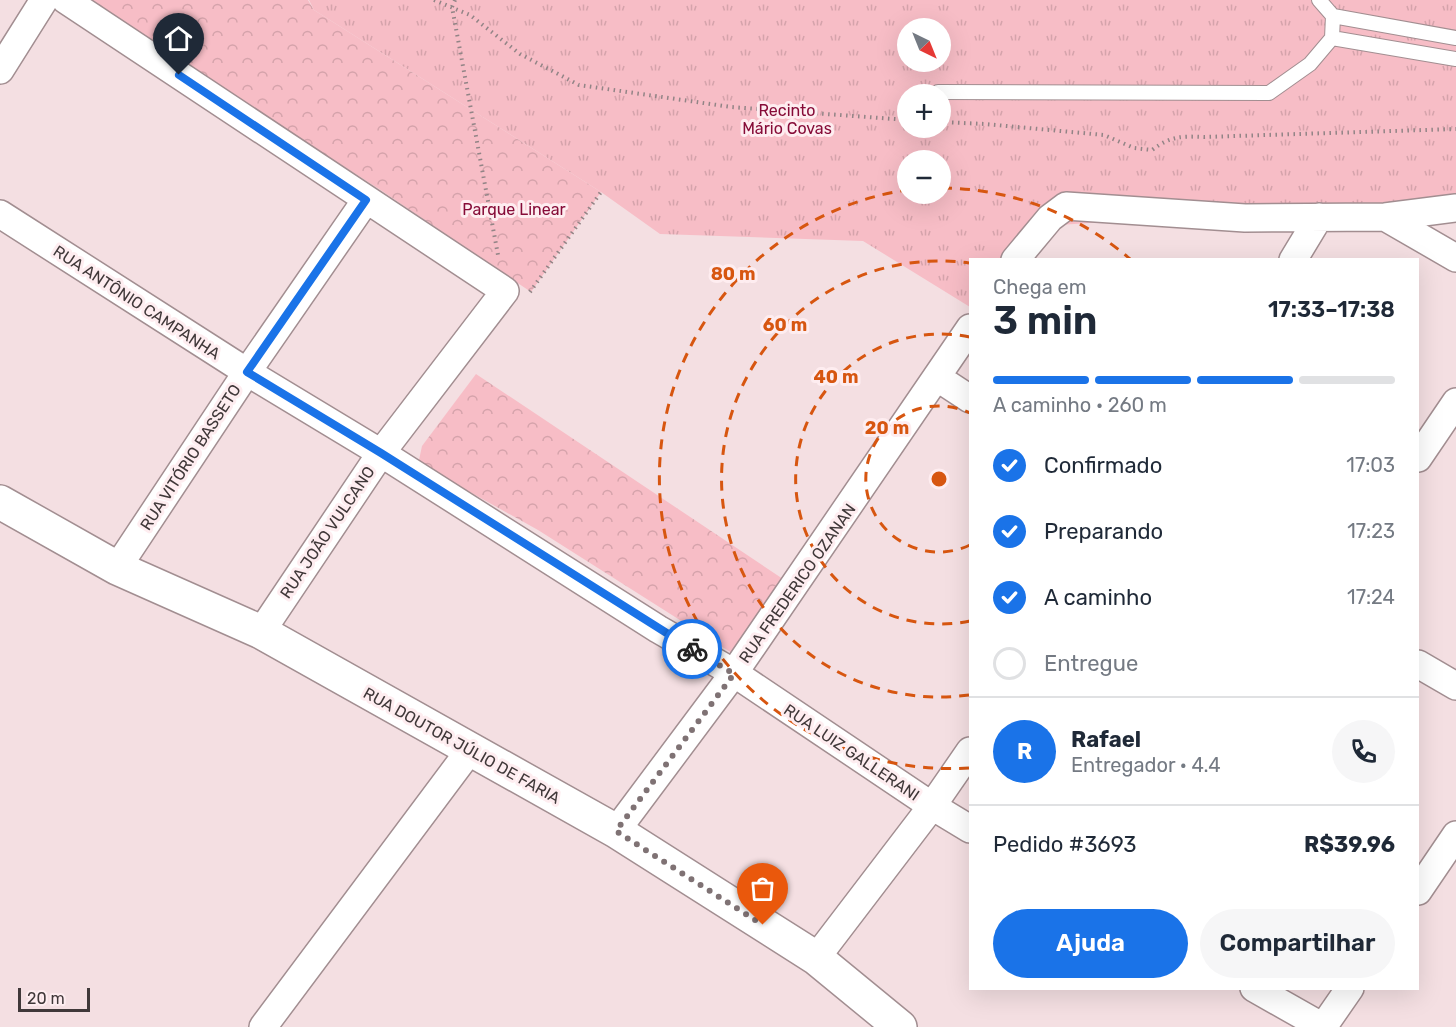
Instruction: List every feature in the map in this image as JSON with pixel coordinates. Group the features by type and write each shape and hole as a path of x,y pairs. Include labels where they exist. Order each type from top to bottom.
{"main road":[{"name":"RUA DOUTOR JÚLIO DE FARIA","path":"0,502 117,568 261,632 616,831 816,958 889,1021"}],"street":[{"path":"0,70 44,0"},
{"path":"66,0 514,296"},
{"name":"RUA VITÓRIO BASSETO","path":"117,568 247,372 366,200"},
{"path":"1017,258 1050,218 1066,206 1245,218 1385,217 1456,208"},
{"name":"RUA ANTÔNIO CAMPANHA","path":"0,214 247,372 381,453 658,629 734,674"},
{"path":"1294,258 1319,217"},
{"path":"1385,217 1456,258"},
{"name":"RUA JOÃO VULCANO","path":"261,632 381,453 514,296"},
{"name":"RUA FREDERICO OZANAN","path":"616,831 734,674 969,330"},
{"path":"938,378 969,398"},
{"path":"1419,457 1456,402"},
{"path":"1419,665 1456,686"},
{"name":"RUA LUIZ GALLERANI","path":"734,674 969,828"},
{"path":"263,1027 470,750"},
{"path":"816,958 932,806 969,752"},
{"path":"1419,890 1456,835"},
{"path":"1258,990 1323,1027 1349,990"}],"lane":[{"path":"1319,0 1333,16 1456,38"},
{"path":"951,92 1269,93 1311,64 1332,38 1333,16"},
{"path":"1332,38 1456,59"}],"path":[{"path":"434,0 470,15 520,54 579,85 731,107 897,119"},
{"path":"455,0 452,7 514,296"},
{"path":"951,122 1104,135 1134,148 1152,150 1166,140 1183,136 1456,129"},
{"path":"514,296 601,192"}],"green space":[{"name":"Parque Linear","path":"84,0 308,0 314,10 601,192 531,292 379,189"},
{"name":"Recinto Mário Covas","path":"309,0 1456,0 1456,199 1059,225 1035,258 969,258 969,306 863,241 660,234 601,192 314,10"},
{"path":"476,374 783,579 735,655 538,530 425,467 419,460 422,446"}],"way so far":[{"path":"692,649 734,674 616,831 763,925"}],"route":[{"path":"179,75 366,200 247,372 381,453 692,649"}]}
